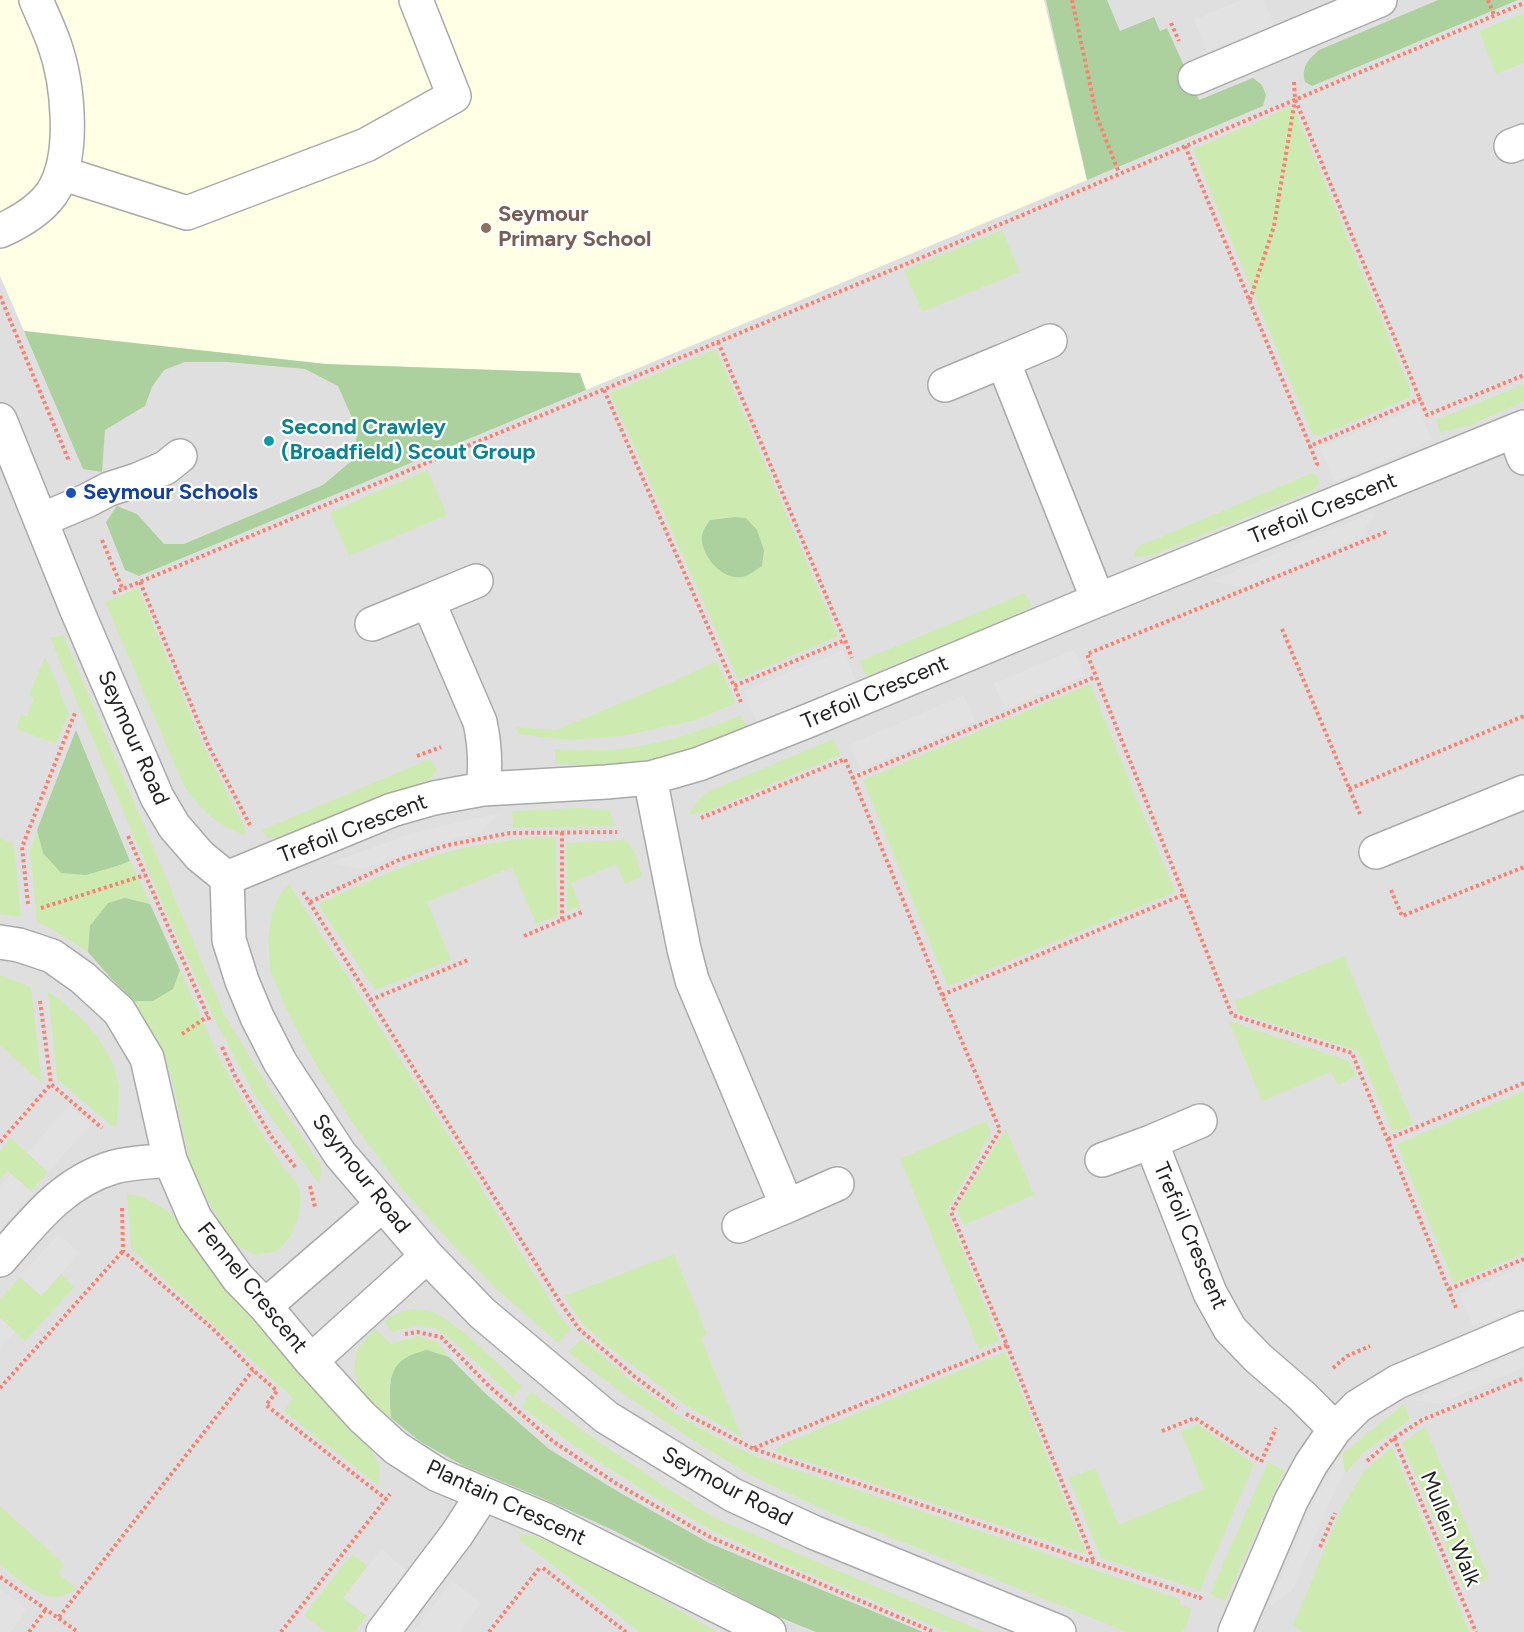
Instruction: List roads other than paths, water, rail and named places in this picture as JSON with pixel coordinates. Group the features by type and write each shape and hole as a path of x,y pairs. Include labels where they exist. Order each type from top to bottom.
{"street":[{"path":"0,231 14,225 39,207 52,193 61,173 67,146 67,114 62,76 55,45 36,0"},
{"path":"61,173 187,213 366,145 454,96 416,0"},
{"path":"1195,78 1380,0"},
{"path":"945,385 1050,341"},
{"path":"1003,362 1098,600"},
{"name":"Seymour Road","path":"0,420 76,608 157,797 174,826 200,856 226,878 229,940 257,1017 280,1062 340,1154 382,1205 482,1313 606,1417 733,1495 813,1532 1059,1632"},
{"name":"Trefoil Crescent","path":"226,878 392,810 434,798 483,789 650,778 699,764 1098,600 1521,439"},
{"path":"41,520 109,489 165,468 180,456"},
{"path":"372,624 476,581"},
{"path":"428,601 480,722 486,766 483,789"},
{"path":"650,778 692,980 787,1206"},
{"path":"1376,852 1524,792"},
{"name":"Fennel Crescent","path":"0,942 52,956 83,978 119,1011 147,1058 170,1160 195,1218 238,1278 265,1305 311,1361"},
{"name":"Trefoil Crescent","path":"1102,1160 1200,1121"},
{"name":"Trefoil Crescent","path":"1151,1142 1210,1293 1230,1329 1335,1429"},
{"path":"0,1260 44,1209 69,1188 90,1175 117,1166 170,1160"},
{"path":"739,1226 837,1184"},
{"path":"265,1305 382,1205"},
{"path":"311,1361 427,1256"},
{"path":"1235,1632 1291,1501 1311,1464 1335,1429 1359,1406 1397,1382 1524,1328"},
{"name":"Plantain Crescent","path":"311,1361 362,1417 396,1448 438,1475 546,1520 769,1632"},
{"path":"383,1632 458,1534 483,1494"}],"place":[{"name":"Seymour Primary School","path":"486,228"},
{"name":"Second Crawley (Broadfield) Scout Group","path":"269,441"},
{"name":"Seymour Schools","path":"71,493"}]}
